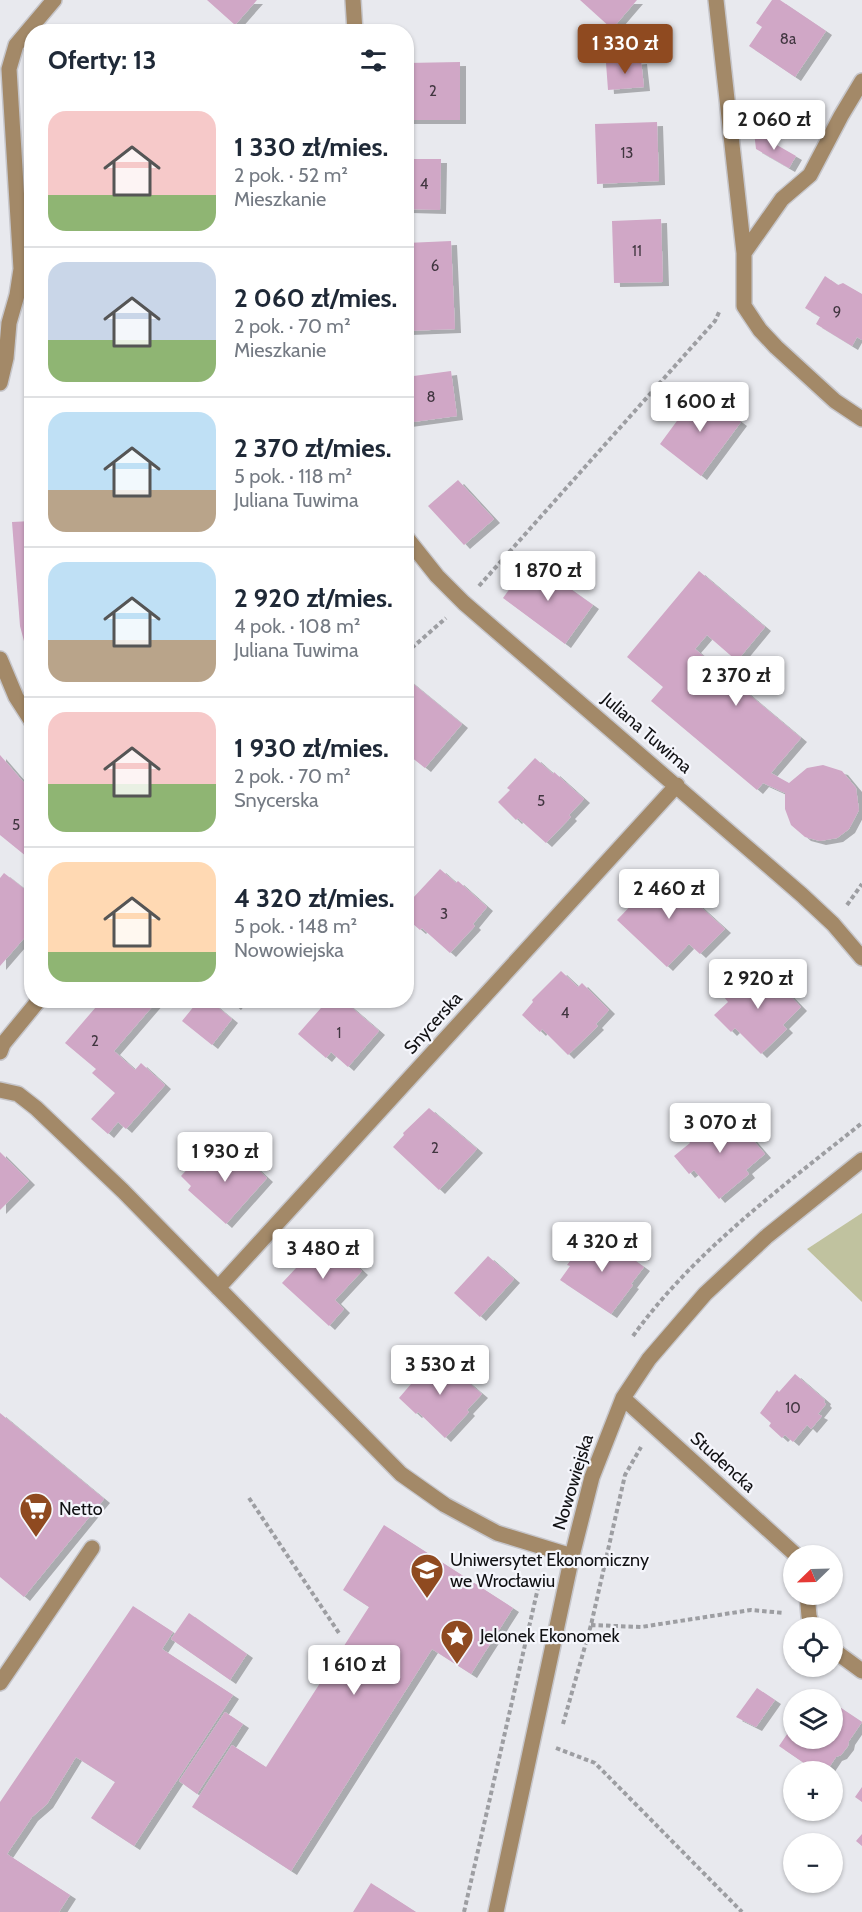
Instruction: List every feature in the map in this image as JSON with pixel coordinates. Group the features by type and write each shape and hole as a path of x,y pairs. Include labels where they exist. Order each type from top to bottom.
{"street":[{"path":"34,24 54,0"},
{"path":"353,0 354,24"},
{"path":"716,0 744,254 744,306 760,330 835,400 862,419"},
{"path":"0,383 6,358 4,322 17,295 21,269 9,69 16,45 24,36"},
{"path":"744,254 782,199 810,175 862,81"},
{"name":"Juliana Tuwima","path":"414,547 437,576 464,603 802,895 833,924 862,958"},
{"path":"0,658 16,697 24,710"},
{"name":"Snycerska","path":"218,1288 677,785"},
{"path":"0,1052 3,1044 32,1008"},
{"path":"0,1090 18,1094 36,1108 123,1191 401,1474 445,1505 497,1533 572,1557"},
{"name":"Nowowiejska","path":"496,1912 572,1557 592,1477 623,1398 649,1359 705,1294 766,1238 862,1160"},
{"name":"Studencka","path":"623,1398 787,1545"},
{"path":"0,1683 92,1548"},
{"path":"843,1657 862,1671"}],"path":[{"path":"414,646 464,603 716,321 723,302"},
{"path":"563,1726 591,1625 625,1475 653,1424"},
{"path":"249,1497 339,1633"},
{"path":"591,1625 641,1627 751,1610 786,1617"},
{"path":"560,1737 557,1748 595,1763 742,1912"}],"green space":[{"path":"862,1213 862,1302 807,1249"}],"building":[{"path":"207,0 257,0 234,24"},
{"path":"580,0 637,0 612,29"},
{"path":"772,0 780,0 826,31 795,77 749,46 762,27 756,23"},
{"path":"641,60 644,87 608,90 606,63"},
{"path":"460,62 460,120 414,120 414,63"},
{"path":"657,122 659,181 597,184 595,124"},
{"path":"754,132 796,156 789,168 756,149"},
{"path":"414,159 441,159 440,210 414,209"},
{"path":"661,219 663,282 614,283 612,221"},
{"path":"451,241 455,329 414,331 414,243"},
{"path":"825,276 838,285 843,283 862,294 862,340 857,337 852,346 816,324 820,317 805,308"},
{"path":"451,371 457,416 414,422 414,376"},
{"path":"699,391 741,422 701,476 660,444"},
{"path":"458,480 494,519 464,545 428,506"},
{"path":"24,521 24,641 20,626 12,522"},
{"path":"530,560 593,605 565,644 503,598"},
{"path":"699,571 765,627 737,661 707,635 695,649 801,738 771,773 789,783 807,768 823,765 842,771 856,788 859,810 849,829 837,838 820,841 805,837 791,825 785,809 785,793 763,783 757,790 651,701 663,687 627,657"},
{"path":"414,685 462,724 425,768 414,759"},
{"path":"0,755 24,783 24,854 0,835"},
{"path":"535,758 584,799 569,815 571,817 546,843 518,818 516,820 498,802 510,790 507,788"},
{"path":"440,869 456,883 458,881 487,907 473,924 475,926 450,953 422,928 420,930 414,925 414,897"},
{"path":"659,869 725,929 700,954 689,944 667,967 617,920 639,897 636,893"},
{"path":"4,873 24,889 24,938 0,966 0,878"},
{"path":"755,967 771,984 775,980 801,1007 783,1025 787,1029 761,1054 735,1028 731,1032 714,1015 728,1002 724,997"},
{"path":"561,971 578,987 582,983 609,1010 596,1024 598,1026 568,1055 542,1029 540,1032 522,1015 533,1002 532,1000"},
{"path":"95,1008 151,1008 114,1051 135,1070 141,1063 165,1085 126,1129 118,1122 108,1134 91,1119 115,1093 92,1073 96,1069 65,1043"},
{"path":"193,1008 219,1008 232,1019 212,1045 182,1021"},
{"path":"321,1008 352,1008 379,1031 348,1067 331,1052 326,1058 298,1034"},
{"path":"429,1108 477,1149 439,1190 393,1147 404,1135 403,1133"},
{"path":"721,1110 736,1127 739,1124 765,1154 746,1170 749,1174 719,1199 694,1170 689,1174 674,1156 690,1143 687,1138"},
{"path":"230,1144 267,1178 226,1224 188,1190 191,1186 181,1176 194,1162 205,1172"},
{"path":"0,1152 29,1181 0,1210"},
{"path":"592,1232 644,1267 611,1314 560,1280 570,1266 567,1265"},
{"path":"325,1237 362,1271 335,1300 344,1309 329,1326 282,1283"},
{"path":"488,1256 514,1279 480,1317 454,1293"},
{"path":"435,1354 482,1394 445,1438 418,1412 416,1414 399,1398"},
{"path":"795,1374 825,1400 826,1404 818,1414 822,1416 811,1429 807,1425 793,1442 785,1435 782,1438 769,1426 771,1423 760,1413 777,1390 779,1392"},
{"name":"Netto","path":"0,1413 104,1499 24,1597 0,1577"},
{"path":"384,1525 513,1608 471,1674 432,1649 291,1871 192,1807 232,1745 266,1767 369,1607 343,1590"},
{"path":"133,1606 173,1632 162,1649 233,1695 134,1846 91,1818 115,1782 76,1757 47,1804 32,1817 7,1854 70,1895 59,1912 0,1912 0,1802"},
{"path":"189,1613 247,1654 230,1680 171,1639"},
{"path":"757,1688 775,1700 756,1727 736,1717"},
{"path":"843,1709 862,1722 848,1746 833,1761 801,1761 783,1749 843,1749"},
{"path":"225,1712 243,1724 197,1794 179,1781"},
{"path":"862,1787 862,1802 855,1797"},
{"path":"862,1834 862,1846 856,1841"},
{"path":"371,1883 416,1912 353,1912"}],"place":[{"name":"Netto","path":"36,1538"},
{"name":"Uniwersytet Ekonomiczny we Wrocławiu","path":"427,1599"},
{"name":"Jelonek Ekonomek","path":"457,1665"}]}
